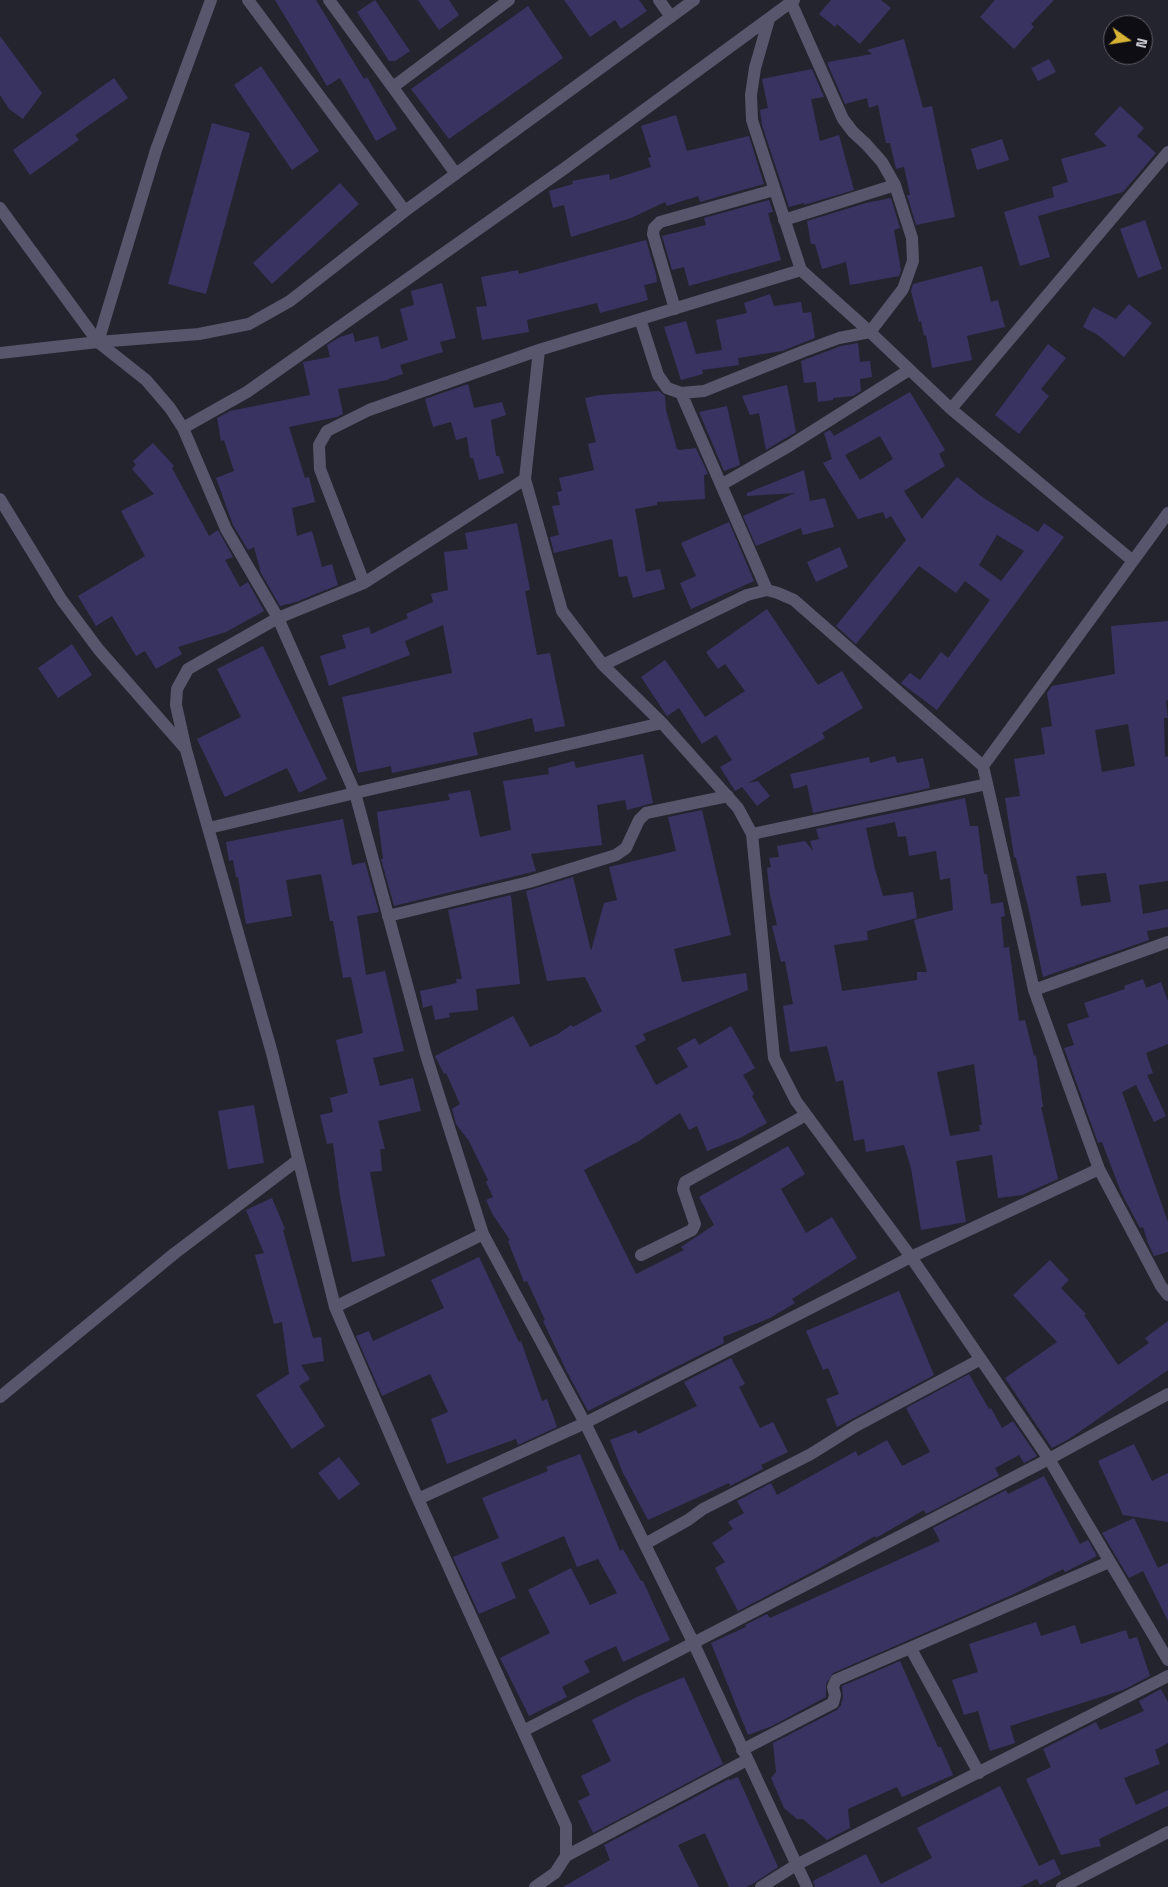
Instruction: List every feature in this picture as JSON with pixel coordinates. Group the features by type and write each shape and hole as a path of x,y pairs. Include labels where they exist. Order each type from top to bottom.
{"street":[{"path":"98,342 156,150 211,0"},
{"path":"248,0 405,211"},
{"path":"329,0 456,174"},
{"path":"393,87 508,0"},
{"path":"659,0 671,17"},
{"path":"0,353 98,342 199,334 249,324 290,301 405,211 694,0"},
{"path":"183,428 247,392 565,168 792,1 843,118 853,132 882,162 895,185 912,238 913,261 903,289 870,332 839,338 821,344 704,391 681,393 667,388 658,374 640,319"},
{"path":"768,19 755,68 751,95 752,120 801,270 870,332 950,409 1133,561"},
{"path":"950,409 1168,152"},
{"path":"784,220 895,185"},
{"path":"675,309 653,234 654,228 660,222 774,190"},
{"path":"0,208 98,342 146,380 170,408 183,428 226,529 278,618 355,793 426,1055 483,1234 586,1423 692,1642 807,1887"},
{"path":"364,583 320,469 318,446 327,431 369,410 539,350 801,270"},
{"path":"539,350 525,479 562,611 602,665 662,723 728,796 738,808 752,834 774,1058 796,1101 911,1257 1048,1459 1168,1660"},
{"path":"721,485 789,446 909,370"},
{"path":"681,393 767,590"},
{"path":"525,479 364,583 278,618 188,669 177,689 176,705 186,750 272,1053 336,1307 418,1499 566,1826 566,1856"},
{"path":"0,499 60,600 99,650 186,750"},
{"path":"983,766 1168,512"},
{"path":"602,665 747,596 767,590 794,600 983,766 1034,990 1099,1169 1168,1295"},
{"path":"209,828 662,723"},
{"path":"752,834 987,784"},
{"path":"388,916 529,882 616,855 626,848 639,820 646,813 728,796"},
{"path":"1034,990 1168,942"},
{"path":"641,1255 692,1230 695,1224 683,1189 685,1182 806,1115"},
{"path":"0,1397 174,1253 298,1160"},
{"path":"418,1499 586,1423 911,1257 1099,1169"},
{"path":"336,1307 483,1234"},
{"path":"644,1544 688,1520 710,1505 803,1458 854,1427 981,1359"},
{"path":"522,1730 1048,1459 1168,1394"},
{"path":"535,1887 556,1873 566,1856 745,1755 833,1702 835,1695 833,1687 836,1680 1109,1562"},
{"path":"911,1649 979,1772"},
{"path":"761,1887 796,1866 1168,1676"},
{"path":"1062,1887 1168,1832"}],"building":[{"path":"275,0 316,0 364,79 367,77 397,129 376,141 340,78 327,86"},
{"path":"375,0 410,51 395,61 389,61 357,12"},
{"path":"418,0 449,0 459,15 439,30"},
{"path":"564,0 639,0 647,11 621,29 615,20 590,37"},
{"path":"831,0 881,0 891,8 860,44 837,24 835,27 819,14"},
{"path":"995,0 1054,0 1031,24 1034,27 1014,49 980,17"},
{"path":"528,6 563,58 449,139 411,89"},
{"path":"0,36 42,93 23,119 9,109 0,95"},
{"path":"904,39 923,108 932,106 955,217 916,225 907,195 910,195 904,167 896,169 890,143 886,143 878,105 869,108 867,98 845,104 828,65 828,62 872,54 867,50"},
{"path":"1049,59 1056,72 1038,81 1031,68"},
{"path":"261,66 319,151 292,170 234,85"},
{"path":"812,69 824,97 811,99 820,141 839,135 854,190 804,205 804,203 789,207 762,125 760,110 768,108 762,79"},
{"path":"114,78 128,98 75,135 79,140 30,175 13,150"},
{"path":"1120,106 1144,128 1137,136 1156,153 1123,192 1038,216 1050,257 1020,266 1004,212 1054,197 1052,187 1068,182 1061,159 1107,146 1094,134"},
{"path":"676,115 687,151 749,136 764,184 700,202 698,196 667,206 665,202 631,218 571,237 564,205 553,208 549,191 573,184 572,181 609,174 610,180 651,167 648,158 651,157 641,126"},
{"path":"212,123 250,133 206,294 168,284"},
{"path":"1002,139 1009,160 977,170 971,149"},
{"path":"340,183 359,204 272,284 253,263"},
{"path":"891,198 900,228 894,230 901,270 899,276 850,285 846,262 822,269 815,244 811,244 807,221 866,203"},
{"path":"769,200 773,212 768,213 781,260 689,286 684,267 672,270 662,236 706,225 704,218"},
{"path":"1145,220 1162,269 1138,278 1120,229"},
{"path":"646,240 657,282 644,285 648,300 600,313 597,303 527,320 529,332 482,340 476,307 487,306 481,277 518,270 519,274"},
{"path":"982,266 991,302 998,300 1005,327 967,336 972,360 932,368 926,335 924,336 921,321 919,322 911,291 913,284"},
{"path":"442,283 456,338 440,342 443,352 400,365 403,374 388,380 338,389 343,414 337,417 289,427 305,478 309,477 315,502 292,508 297,536 312,531 322,567 332,564 338,585 296,602 280,606 261,573 254,547 248,550 233,525 216,478 234,471 224,440 221,441 217,418 230,411 310,395 303,362 330,357 327,345 340,337 353,333 355,342 378,336 381,349 408,340 400,309 414,305 411,291"},
{"path":"770,294 774,306 801,302 803,313 811,312 815,338 782,351 738,358 739,365 702,370 703,374 681,380 664,327 686,321 696,354 722,350 716,320 747,313 744,303"},
{"path":"1129,304 1152,323 1124,357 1098,335 1083,327 1093,307 1116,319"},
{"path":"858,343 860,362 870,361 872,377 860,379 861,391 853,396 818,402 816,382 804,383 801,361 841,346"},
{"path":"1048,344 1066,358 1041,389 1049,396 1019,434 995,415"},
{"path":"468,384 474,408 502,402 506,415 491,420 496,456 499,456 504,473 479,480 473,458 470,458 467,437 456,440 451,422 433,427 425,399"},
{"path":"787,385 796,432 766,450 759,413 750,415 742,396"},
{"path":"659,391 665,396 666,410 677,449 696,448 708,474 704,475 705,499 657,502 657,505 635,509 646,572 660,569 665,589 633,598 627,576 619,577 612,539 554,553 550,537 559,535 552,506 560,505 557,492 562,491 559,478 594,470 588,444 596,442 585,398 600,395"},
{"path":"910,392 945,450 939,454 945,466 904,491 922,519 957,477 982,497 1038,532 1044,523 1064,537 937,710 901,683 910,673 920,680 941,652 948,658 990,600 965,581 956,593 919,566 856,644 836,626 906,540 891,516 886,519 883,512 858,519 823,463 832,459 824,433 830,430 834,436","holes":["880,436 893,459 860,480 845,455","997,535 1024,551 1001,581 979,565"]},
{"path":"727,406 740,465 724,471 699,412"},
{"path":"153,443 174,466 172,468 209,536 218,530 233,557 225,560 240,587 248,582 264,611 226,632 178,647 182,654 156,669 145,651 136,656 112,616 96,626 78,596 145,556 121,511 154,494 132,469 136,465 133,461"},
{"path":"804,470 810,501 825,498 834,527 803,535 801,528 756,546 743,516 795,493 747,496 747,493"},
{"path":"729,522 754,581 691,609 680,583 696,576 681,543"},
{"path":"517,523 530,590 525,591 537,655 550,653 565,726 535,732 532,718 473,733 478,755 392,773 391,766 358,773 342,697 452,673 443,625 405,641 410,655 329,686 320,656 346,648 342,635 369,627 371,634 408,618 406,614 433,602 431,594 448,590 444,552 468,549 465,533"},
{"path":"840,547 848,567 816,582 807,562"},
{"path":"767,609 818,685 842,671 863,708 822,733 825,738 748,783 758,781 770,796 757,806 742,787 735,791 720,767 732,760 716,735 702,744 679,708 667,716 641,677 665,660 705,717 745,691 725,664 718,669 706,652"},
{"path":"1168,621 1168,700 1166,701 1168,718 1164,718 1165,757 1168,756 1168,881 1139,885 1143,914 1168,909 1168,927 1147,931 1149,940 1043,977 1029,911 1016,858 1014,857 1005,798 1020,796 1014,759 1045,754 1041,728 1052,726 1047,693 1052,686 1115,674 1111,626","holes":["1128,724 1135,766 1102,772 1095,730","1106,873 1111,902 1081,906 1076,876"]},
{"path":"72,644 92,675 58,698 38,668"},
{"path":"263,646 327,779 299,793 287,768 225,797 197,739 241,717 217,669"},
{"path":"643,754 653,803 627,810 625,800 597,805 602,845 531,854 536,871 394,906 381,859 383,859 377,812 450,800 448,794 470,790 480,837 511,830 503,781 549,774 548,768 574,761 576,768"},
{"path":"895,756 897,763 923,758 930,788 813,813 807,785 794,789 790,774 869,757 870,763"},
{"path":"965,798 970,826 978,826 984,874 987,874 991,904 1003,902 1005,916 1001,917 1004,948 1009,947 1019,1021 1025,1020 1034,1056 1036,1055 1043,1107 1041,1107 1058,1179 1022,1195 998,1198 992,1155 956,1161 966,1222 921,1230 911,1168 904,1145 866,1152 864,1139 854,1141 843,1080 836,1082 827,1046 790,1052 783,1006 793,1004 785,961 781,962 772,926 777,925 770,895 767,868 771,867 769,858 779,857 777,846 805,841 813,851 810,841 819,839 816,829","holes":["895,822 898,837 906,836 909,856 936,851 940,880 950,878 953,910 914,920 927,972 917,972 917,980 842,991 834,945 868,940 867,931 917,918 913,892 883,896 875,869 866,828","974,1064 982,1125 979,1125 980,1131 950,1136 937,1072"]},
{"path":"702,810 731,935 674,949 682,982 746,973 748,990 643,1034 646,1040 635,1046 656,1085 688,1067 677,1048 695,1038 699,1045 731,1026 755,1068 743,1075 767,1123 740,1138 707,1151 697,1126 689,1130 680,1113 639,1141 584,1170 636,1274 684,1250 681,1247 714,1225 699,1197 788,1146 805,1174 781,1189 806,1233 832,1217 857,1258 792,1299 795,1303 770,1318 723,1337 724,1343 588,1411 543,1321 545,1320 527,1281 524,1282 508,1241 510,1240 493,1215 486,1200 493,1197 486,1182 488,1180 469,1141 456,1124 452,1109 460,1104 446,1073 444,1074 435,1056 513,1016 530,1047 602,1011 585,977 547,981 526,891 573,877 591,951 604,903 617,900 609,867 676,851 668,817"},
{"path":"343,819 352,865 365,862 379,912 357,916 366,975 385,971 404,1051 373,1058 380,1086 413,1078 421,1111 378,1121 385,1149 380,1149 382,1171 370,1172 385,1256 352,1262 333,1143 327,1144 320,1115 333,1112 330,1098 348,1093 336,1040 363,1033 351,977 343,978 333,921 330,921 321,874 286,880 292,916 246,924 238,877 236,877 233,860 229,861 226,842"},
{"path":"511,895 520,984 476,989 478,1010 449,1013 450,1017 435,1020 432,1005 423,1008 420,991 457,983 456,979 462,979 448,910"},
{"path":"1143,979 1146,988 1161,982 1168,1001 1168,1044 1146,1053 1153,1073 1147,1075 1166,1116 1154,1122 1136,1085 1122,1092 1168,1222 1168,1252 1154,1256 1143,1227 1140,1228 1121,1192 1102,1142 1098,1143 1064,1048 1074,1045 1067,1024 1089,1017 1084,1003 1125,989 1124,986"},
{"path":"254,1105 264,1163 228,1169 218,1111"},
{"path":"272,1198 285,1229 283,1230 313,1338 321,1337 324,1361 301,1365 310,1379 299,1386 325,1426 292,1449 256,1395 289,1374 282,1322 274,1324 255,1255 264,1253 246,1210"},
{"path":"479,1257 519,1342 521,1341 542,1401 547,1399 557,1427 518,1445 516,1439 447,1464 431,1419 448,1412 430,1374 382,1396 356,1336 369,1331 373,1341 444,1308 431,1280"},
{"path":"1050,1260 1069,1280 1061,1288 1086,1314 1084,1315 1118,1365 1149,1343 1145,1338 1168,1321 1168,1370 1069,1439 1052,1448 1005,1378 1057,1342 1013,1295"},
{"path":"899,1291 934,1375 837,1427 826,1399 839,1394 828,1368 823,1370 806,1331"},
{"path":"731,1358 745,1384 739,1387 760,1428 773,1422 788,1452 761,1465 763,1469 730,1486 729,1483 648,1520 623,1473 610,1440 636,1430 638,1434 697,1406 684,1382"},
{"path":"969,1374 1002,1428 1013,1421 1037,1456 1024,1463 1019,1455 995,1468 999,1476 926,1514 924,1510 876,1538 875,1536 818,1569 738,1611 715,1568 725,1562 712,1543 733,1529 728,1522 744,1513 737,1501 771,1483 777,1495 856,1451 858,1456 887,1440 902,1466 930,1452 906,1408"},
{"path":"1134,1444 1152,1481 1168,1473 1168,1522 1123,1515 1098,1461"},
{"path":"580,1454 620,1551 623,1549 641,1581 643,1581 670,1640 623,1662 616,1646 584,1661 590,1672 562,1687 567,1697 529,1716 500,1658 550,1633 528,1590 571,1568 590,1605 617,1593 598,1559 577,1567 564,1536 501,1563 516,1598 479,1614 453,1557 499,1538 482,1498 548,1471 546,1467"},
{"path":"339,1457 360,1484 339,1500 318,1473"},
{"path":"1044,1476 1080,1544 1088,1540 1097,1556 1065,1572 1063,1569 1014,1594 833,1673 826,1684 826,1697 772,1726 748,1735 711,1643 746,1627 745,1625 767,1614 770,1618 940,1541 933,1528 1006,1490 1008,1494"},
{"path":"1134,1518 1158,1568 1168,1563 1168,1621 1143,1571 1129,1578 1102,1533"},
{"path":"1036,1622 1041,1636 1075,1625 1081,1644 1126,1630 1129,1639 1137,1637 1150,1676 1123,1690 1010,1726 1015,1743 990,1751 978,1711 964,1715 952,1680 978,1672 969,1644"},
{"path":"900,1661 938,1747 941,1747 953,1775 902,1797 897,1787 848,1809 850,1828 827,1840 803,1819 797,1819 784,1808 771,1778 776,1772 773,1743 837,1710 841,1705 843,1697 842,1686"},
{"path":"684,1677 723,1764 593,1833 578,1801 590,1795 581,1776 611,1761 592,1720 637,1697"},
{"path":"1161,1689 1168,1702 1168,1743 1155,1750 1160,1764 1124,1778 1136,1805 1168,1790 1168,1806 1099,1839 1101,1846 1061,1855 1026,1779 1051,1767 1043,1749 1096,1722 1100,1730 1144,1711 1139,1701"},
{"path":"738,1777 778,1867 754,1883 746,1887 729,1887 705,1833 678,1845 699,1887 563,1887 610,1860 604,1845 729,1779"},
{"path":"1000,1786 1039,1866 1054,1859 1061,1874 1040,1885 1037,1879 1020,1887 815,1887 813,1881 866,1854 881,1884 932,1858 917,1828"}]}
